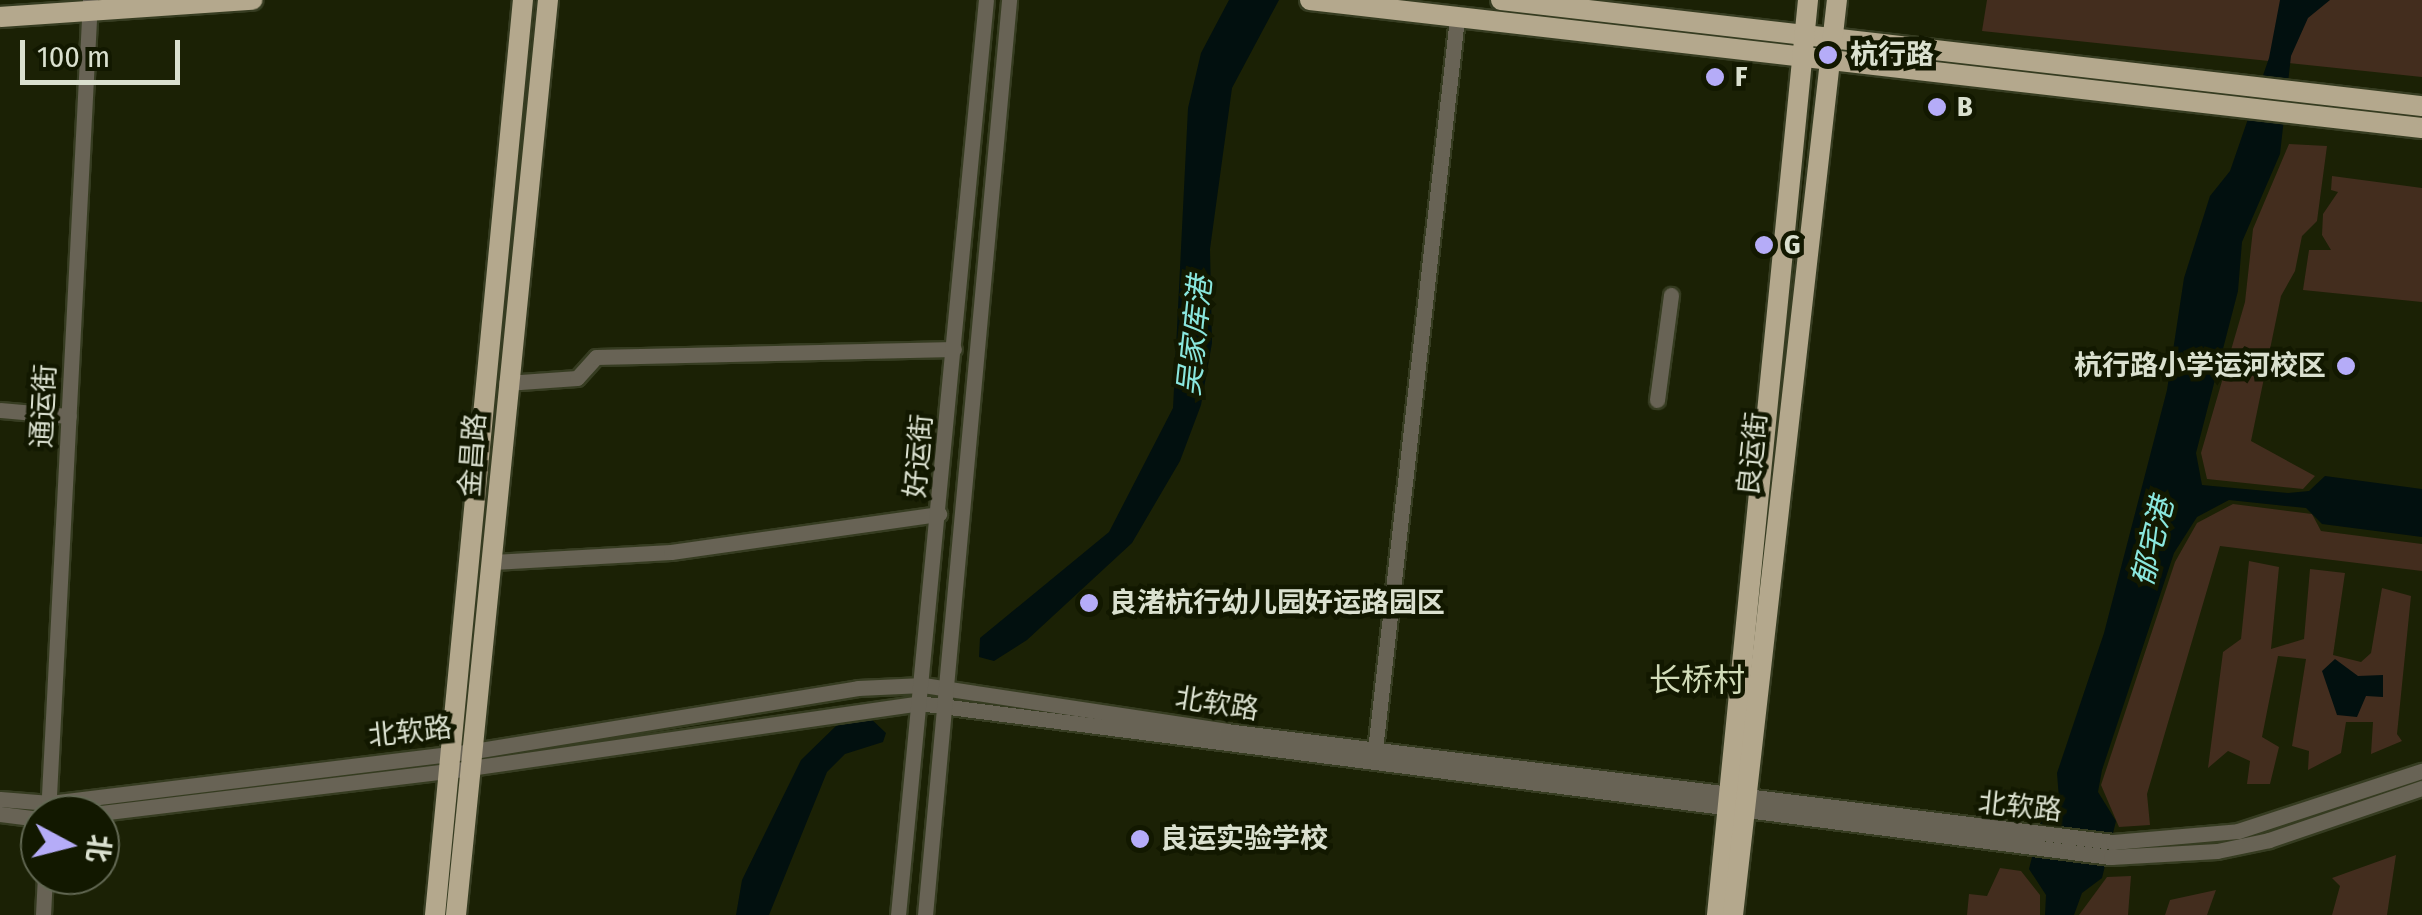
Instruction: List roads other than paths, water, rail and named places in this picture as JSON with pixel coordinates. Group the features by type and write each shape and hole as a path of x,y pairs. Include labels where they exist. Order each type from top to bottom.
{"main road":[{"path":"0,17 90,7 252,0"},
{"name":"金昌路","path":"435,915 523,0"},
{"name":"金昌路","path":"456,915 506,382 548,0"},
{"path":"1310,0 1827,63 2231,96"},
{"path":"1501,0 2308,105 2422,128"},
{"name":"良运街","path":"1732,915 1736,805 1808,0"},
{"name":"良运街","path":"1718,915 1736,805 1837,0"},
{"path":"2308,105 2422,106"}],"street":[{"name":"好运街","path":"898,915 986,0"},
{"name":"好运街","path":"925,915 1009,0"},
{"name":"通运街","path":"50,795 90,7"},
{"path":"1375,750 1457,18"},
{"path":"1657,400 1671,295"},
{"path":"506,382 577,378 596,357 954,349"},
{"path":"0,410 69,416"},
{"path":"492,562 671,552 939,514"},
{"name":"北软路","path":"472,759 858,688 923,685 1736,805"},
{"name":"北软路","path":"120,801 918,702 2112,849 2217,851 2269,840 2422,788"},
{"name":"北软路","path":"120,810 450,761"},
{"name":"北软路","path":"2112,849 2238,831 2422,771"}],"water":[{"name":"吴家库港","path":"1229,0 1279,0 1232,88 1210,249 1212,343 1201,405 1180,461 1132,543 1027,640 994,661 979,657 980,638 1109,532 1173,408 1188,108 1201,53"},
{"name":"郁宅港","path":"2280,0 2330,0 2308,18 2291,56 2280,154 2242,242 2238,291 2196,453 2202,485 2288,493 2309,491 2325,476 2422,489 2422,537 2322,524 2306,508 2229,500 2197,517 2174,553 2102,770 2098,792 2116,821 2102,878 2082,893 2074,915 2045,915 2046,895 2029,869 2043,814 2059,799 2057,773 2104,633 2167,390 2184,278 2210,196 2230,171 2269,58"},
{"path":"2335,659 2358,676 2383,675 2383,697 2366,696 2357,717 2337,715 2322,671"},
{"path":"868,716 886,733 883,742 845,754 827,772 769,915 736,915 742,880 801,760 838,724"}],"place":[{"name":"杭行路","path":"1828,55"},
{"name":"F","path":"1715,77"},
{"name":"B","path":"1937,107"},
{"name":"G","path":"1764,245"},
{"name":"杭行路小学运河校区","path":"2346,366"},
{"name":"良渚杭行幼儿园好运路园区","path":"1089,603"},
{"name":"良运实验学校","path":"1140,839"}],"district":[{"name":"长桥村","path":"1697,680"}]}
